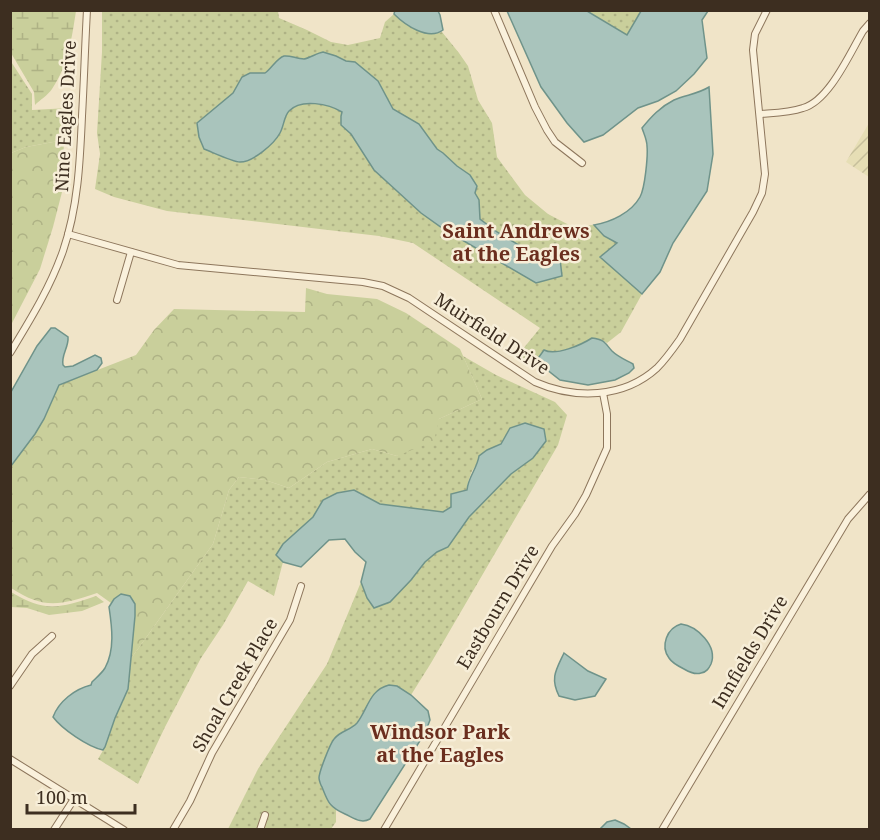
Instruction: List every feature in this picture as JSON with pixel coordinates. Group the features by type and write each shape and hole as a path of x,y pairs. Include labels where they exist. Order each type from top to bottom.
{"street":[{"name":"Nine Eagles Drive","path":"10,353 55,273 75,204 80,169 87,10"},
{"path":"494,10 547,130 555,142 582,163"},
{"name":"Muirfield Drive","path":"68,234 178,265 363,282 383,286 409,298 535,382 551,389 567,393 588,394 622,388 638,381 668,356 680,339 762,193 765,174 753,50 756,34 767,10"},
{"path":"760,114 805,108 819,100 863,30 870,23"},
{"path":"117,300 131,252"},
{"name":"Eastbourn Drive","path":"384,830 552,546 594,481 607,448 607,414 603,393"},
{"name":"Innfields Drive","path":"662,830 848,519 870,494"},
{"name":"Shoal Creek Place","path":"173,830 190,801 212,753 290,620 301,586"},
{"path":"10,686 32,654 52,636"},
{"path":"10,759 124,830"},
{"path":"54,830 74,799"},
{"path":"260,830 265,815"}],"shaded area":[{"path":"869,123 869,177 846,162"}],"green space":[{"path":"11,10 76,11 62,71 50,91 35,105 34,92 11,53"},
{"path":"102,11 278,11 279,18 331,42 348,45 380,38 385,22 394,14 410,27 422,32 442,32 468,66 478,100 492,123 497,157 525,195 548,214 571,226 594,225 604,236 617,243 600,257 642,294 621,332 607,343 594,339 562,350 544,351 533,366 518,355 540,328 413,243 379,236 167,211 114,197 95,189 100,154 97,133"},
{"path":"587,11 641,11 627,35"},
{"path":"10,60 32,94 32,110 69,108 64,140 26,147 11,153"},
{"path":"64,140 62,192 53,227 40,269 11,325 11,153 26,147"},
{"path":"306,288 327,294 377,299 406,313 460,349 482,399 439,419 434,441 397,456 372,449 327,462 289,488 265,480 239,477 229,490 213,544 130,660 135,616 118,596 111,603 97,593 53,603 34,600 11,588 10,466 35,434 59,385 136,355 154,330 174,309 305,312"},
{"path":"463,356 496,375 555,402 567,415 558,445 411,695 397,686 362,714 356,724 334,738 319,778 329,804 336,810 336,822 331,829 228,829 258,769 327,664 361,582 374,608 411,580 425,562 448,546 469,517 511,474 533,458 510,428 501,444 487,450 472,471 467,490 443,512 380,504 354,490 337,493 323,500 313,517 276,555 283,562 274,596 248,581 201,658 138,784 98,759 128,689 130,660 213,544 229,490 239,477 265,480 289,488 327,462 372,449 397,456 439,419 482,399"},
{"path":"11,592 43,606 62,606 96,596 104,602 82,611 49,615 27,608 11,607"}],"water":[{"path":"395,10 438,11 443,30 431,34 424,33 410,27 394,14"},
{"path":"507,11 587,11 627,35 641,11 708,11 702,20 707,58 676,91 638,108 603,135 584,142 541,87"},
{"path":"323,52 355,62 378,81 393,109 419,124 437,149 470,175 477,186 475,193 479,200 480,219 527,250 560,259 562,276 536,283 445,230 421,213 374,170 351,134 341,125 342,112 330,107 308,103 294,107 287,113 280,133 273,142 263,152 245,161 233,160 204,149 197,123 233,93 242,77 250,73 265,73 284,56 304,59"},
{"path":"709,87 713,154 707,191 673,243 660,272 642,294 600,257 617,243 604,236 594,225 620,216 640,197 647,164 647,144 642,128 645,124 669,103"},
{"path":"51,328 55,328 68,337 63,361 65,367 73,366 95,355 101,358 102,363 97,370 59,385 44,419 11,466 11,392 37,346"},
{"path":"592,338 604,342 619,357 633,364 634,368 615,380 588,385 560,380 536,361 544,350 562,351"},
{"path":"525,423 544,429 546,441 533,458 511,474 469,517 448,547 437,552 425,562 390,602 374,608 361,582 366,562 345,539 329,540 301,567 283,562 276,555 283,544 313,517 323,500 337,493 354,490 380,504 443,512 451,507 451,494 467,490 479,456 501,444 510,428"},
{"path":"121,594 130,596 135,604 128,689 103,750 76,737 53,717 63,701 79,689 91,685 105,668 111,646 112,630 109,607"},
{"path":"681,624 705,638 712,650 710,665 705,672 692,673 673,663 666,653 666,638 672,629"},
{"path":"564,653 588,671 606,679 595,696 575,700 559,696 555,679"},
{"path":"389,685 397,686 411,695 428,711 430,720 425,733 370,819 361,821 332,806 319,775 334,739 357,723 377,691"},
{"path":"615,820 631,829 600,829 607,822"}],"district":[{"name":"Saint Andrews at the Eagles","path":"516,242"},
{"name":"Windsor Park at the Eagles","path":"440,744"}]}
